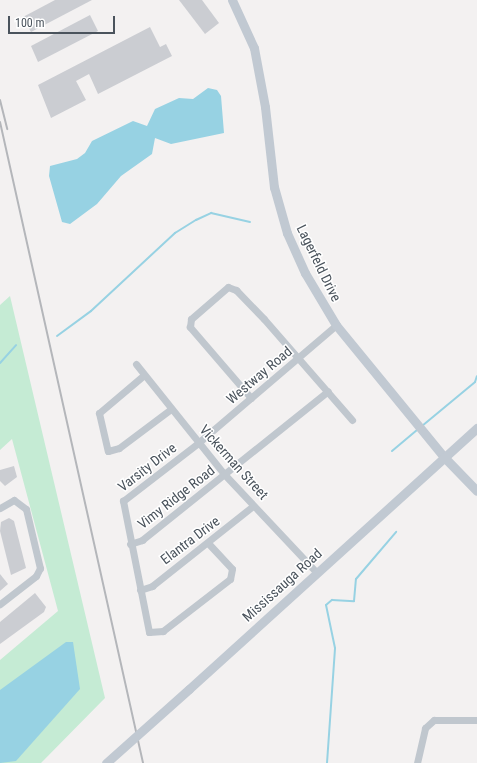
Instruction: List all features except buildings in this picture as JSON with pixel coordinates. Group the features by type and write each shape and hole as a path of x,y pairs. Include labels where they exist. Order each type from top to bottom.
{"street":[{"name":"Lagerfeld Drive","path":"232,0 245,24 259,68 274,187 287,233 305,273 336,325 444,457 477,491"},
{"path":"251,398 190,327 192,319 223,289 236,290 299,358 352,420"},
{"name":"Westway Road","path":"198,443 336,325"},
{"name":"Vickerman Street","path":"136,364 225,475 317,573"},
{"path":"144,375 101,410 108,451 119,448 171,409"},
{"name":"Vimy Ridge Road","path":"130,544 142,540 328,391"},
{"name":"Mississauga Road","path":"106,763 477,428"},
{"name":"Varsity Drive","path":"198,443 123,501 130,544 149,632 163,632 230,579 232,569 208,543"},
{"path":"0,508 14,500 26,509 40,568 36,576 0,604"},
{"name":"Elantra Drive","path":"140,590 152,586 254,506"},
{"path":"417,763 425,728 434,720 477,720"}],"green space":[{"path":"10,296 105,698 41,763 0,763 0,660 58,611 12,439 0,450 0,305"}],"water":[{"path":"208,88 217,90 221,96 224,133 171,144 155,138 152,154 121,176 97,204 70,224 62,222 49,176 50,166 77,159 85,153 92,141 133,121 147,126 155,109 179,98 193,99"},
{"path":"66,642 73,642 80,689 16,761 0,763 0,690"}],"waterway":[{"path":"57,336 91,311 175,233 196,220 211,213 250,222"},
{"path":"0,363 16,345"},
{"path":"422,426 475,382 477,376"},
{"path":"392,451 417,430"},
{"path":"327,763 335,648 326,605 332,600 354,601 356,579 396,532"}],"railway":[{"path":"0,100 7,129"},
{"path":"0,122 143,763"}]}
